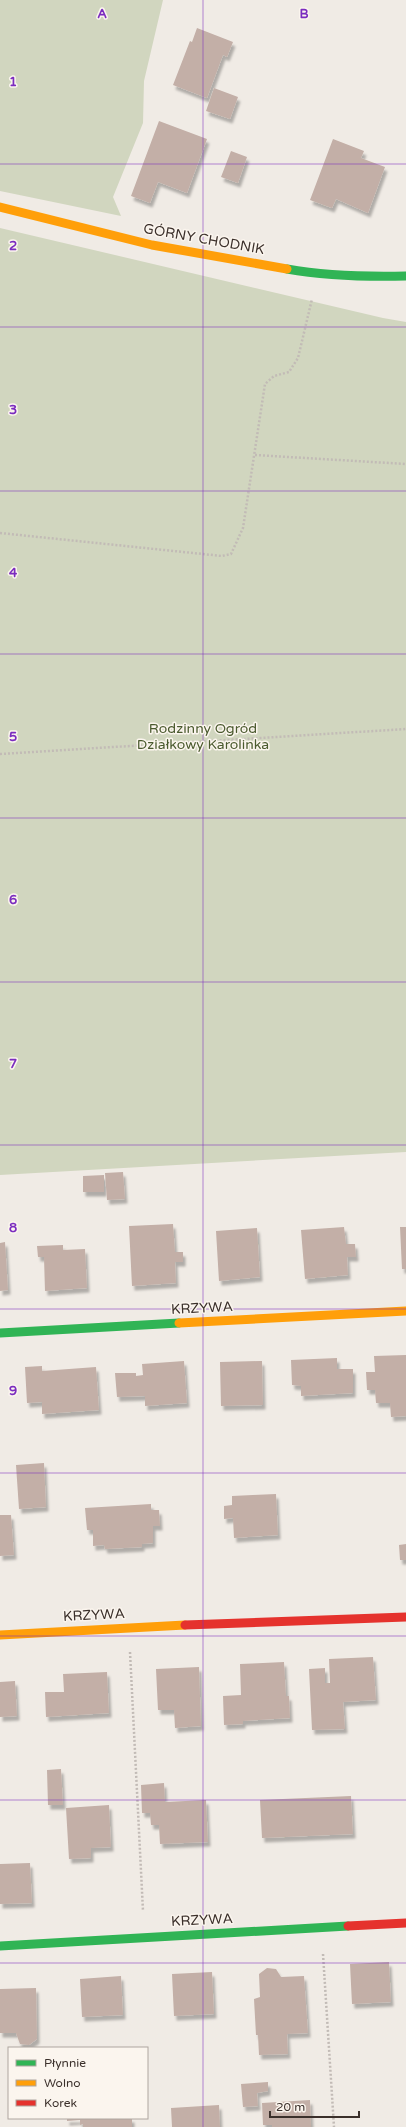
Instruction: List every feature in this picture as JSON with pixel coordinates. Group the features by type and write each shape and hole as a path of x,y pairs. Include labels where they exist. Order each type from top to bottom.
{"street":[{"name":"GÓRNY CHODNIK","path":"0,207 152,245 318,274 357,278 406,276"},
{"name":"KRZYWA","path":"0,1333 406,1311"},
{"name":"KRZYWA","path":"0,1635 128,1627 406,1617"},
{"name":"KRZYWA","path":"0,1946 406,1923"}],"path":[{"path":"0,533 222,556 231,554 243,528 265,384 274,376 289,372 298,358 306,332 318,274"},
{"path":"254,455 406,464"},
{"path":"0,754 406,729"},
{"path":"128,1627 144,1937"},
{"path":"323,1950 334,2127"}],"green space":[{"path":"0,0 163,0 144,81 143,123 113,197 121,216 0,191"},
{"name":"Rodzinny Ogród Działkowy Karolinka","path":"0,228 383,318 406,322 406,1152 0,1175"}],"building":[{"path":"197,28 233,42 227,57 223,55 207,98 173,85 190,41 192,42"},
{"path":"214,88 238,97 230,119 206,111"},
{"path":"159,121 207,139 187,193 158,182 150,203 131,196"},
{"path":"333,139 364,151 361,158 385,167 368,213 336,199 332,208 310,200"},
{"path":"231,151 247,157 238,183 221,177"},
{"path":"123,1172 125,1199 107,1200 105,1173"},
{"path":"104,1175 104,1192 83,1192 83,1176"},
{"path":"173,1224 175,1252 183,1252 183,1262 175,1262 176,1283 132,1286 129,1226"},
{"path":"344,1227 346,1244 355,1244 356,1257 347,1257 348,1275 305,1279 301,1230"},
{"path":"400,1227 406,1227 406,1269 402,1269"},
{"path":"257,1228 260,1277 219,1281 216,1231"},
{"path":"5,1242 8,1290 0,1291 0,1243"},
{"path":"63,1245 63,1250 85,1249 87,1288 45,1291 44,1257 38,1257 37,1246"},
{"path":"406,1355 406,1416 391,1417 390,1403 376,1403 375,1390 367,1390 366,1372 375,1372 374,1356"},
{"path":"337,1358 337,1369 353,1369 353,1393 301,1396 301,1386 292,1385 291,1360"},
{"path":"184,1361 187,1403 145,1406 145,1396 117,1397 115,1373 136,1373 136,1376 143,1375 142,1364"},
{"path":"262,1361 263,1405 221,1406 220,1362"},
{"path":"42,1366 42,1371 96,1367 99,1410 42,1414 42,1402 27,1403 25,1367"},
{"path":"44,1463 46,1507 19,1509 16,1465"},
{"path":"276,1494 278,1535 234,1538 233,1518 224,1519 224,1506 232,1505 232,1496"},
{"path":"151,1504 151,1510 159,1510 160,1526 153,1526 153,1543 142,1544 142,1547 105,1549 104,1545 93,1546 93,1530 87,1530 85,1508"},
{"path":"0,1515 11,1515 14,1555 0,1556"},
{"path":"406,1544 406,1560 400,1560 399,1545"},
{"path":"373,1657 376,1700 343,1702 345,1729 312,1730 309,1669 325,1668 325,1683 330,1683 329,1659"},
{"path":"284,1662 286,1696 289,1696 290,1718 243,1721 243,1724 224,1725 223,1696 241,1695 240,1664"},
{"path":"199,1667 201,1726 175,1728 174,1710 158,1710 156,1669"},
{"path":"107,1672 109,1713 46,1717 45,1692 64,1692 63,1674"},
{"path":"15,1681 17,1716 0,1717 0,1682"},
{"path":"61,1769 63,1805 48,1805 47,1770"},
{"path":"164,1783 165,1802 206,1800 208,1842 160,1844 159,1825 151,1825 150,1813 142,1813 141,1785"},
{"path":"351,1796 353,1834 262,1838 260,1800"},
{"path":"109,1805 111,1847 91,1848 91,1858 69,1859 66,1808"},
{"path":"30,1863 32,1903 0,1904 0,1864"},
{"path":"389,1962 391,2002 352,2004 350,1964"},
{"path":"267,1968 276,1969 281,1977 304,1976 308,2033 287,2034 288,2054 259,2055 258,2035 256,2035 254,1999 260,1997 259,1974"},
{"path":"212,1972 214,2014 174,2016 172,1974"},
{"path":"121,1976 123,2015 82,2017 80,1979"},
{"path":"36,1988 37,2039 29,2045 20,2044 16,2033 0,2033 0,1989"},
{"path":"268,2082 268,2091 257,2093 258,2106 243,2107 241,2084"},
{"path":"310,2100 311,2127 272,2127 272,2125 263,2125 262,2103"},
{"path":"219,2105 220,2127 172,2127 171,2108"},
{"path":"67,2119 132,2119 132,2127 83,2127 83,2124 80,2125 80,2120 67,2121"}],"traffic: fast":[{"path":"287,269 346,276 406,276"},
{"path":"0,1333 179,1323"},
{"path":"0,1946 348,1926"}],"traffic: slow":[{"path":"0,207 152,245 287,269"},
{"path":"179,1323 406,1311"},
{"path":"0,1635 185,1625"}],"traffic: jam":[{"path":"185,1625 406,1617"},
{"path":"348,1926 406,1923"}]}
